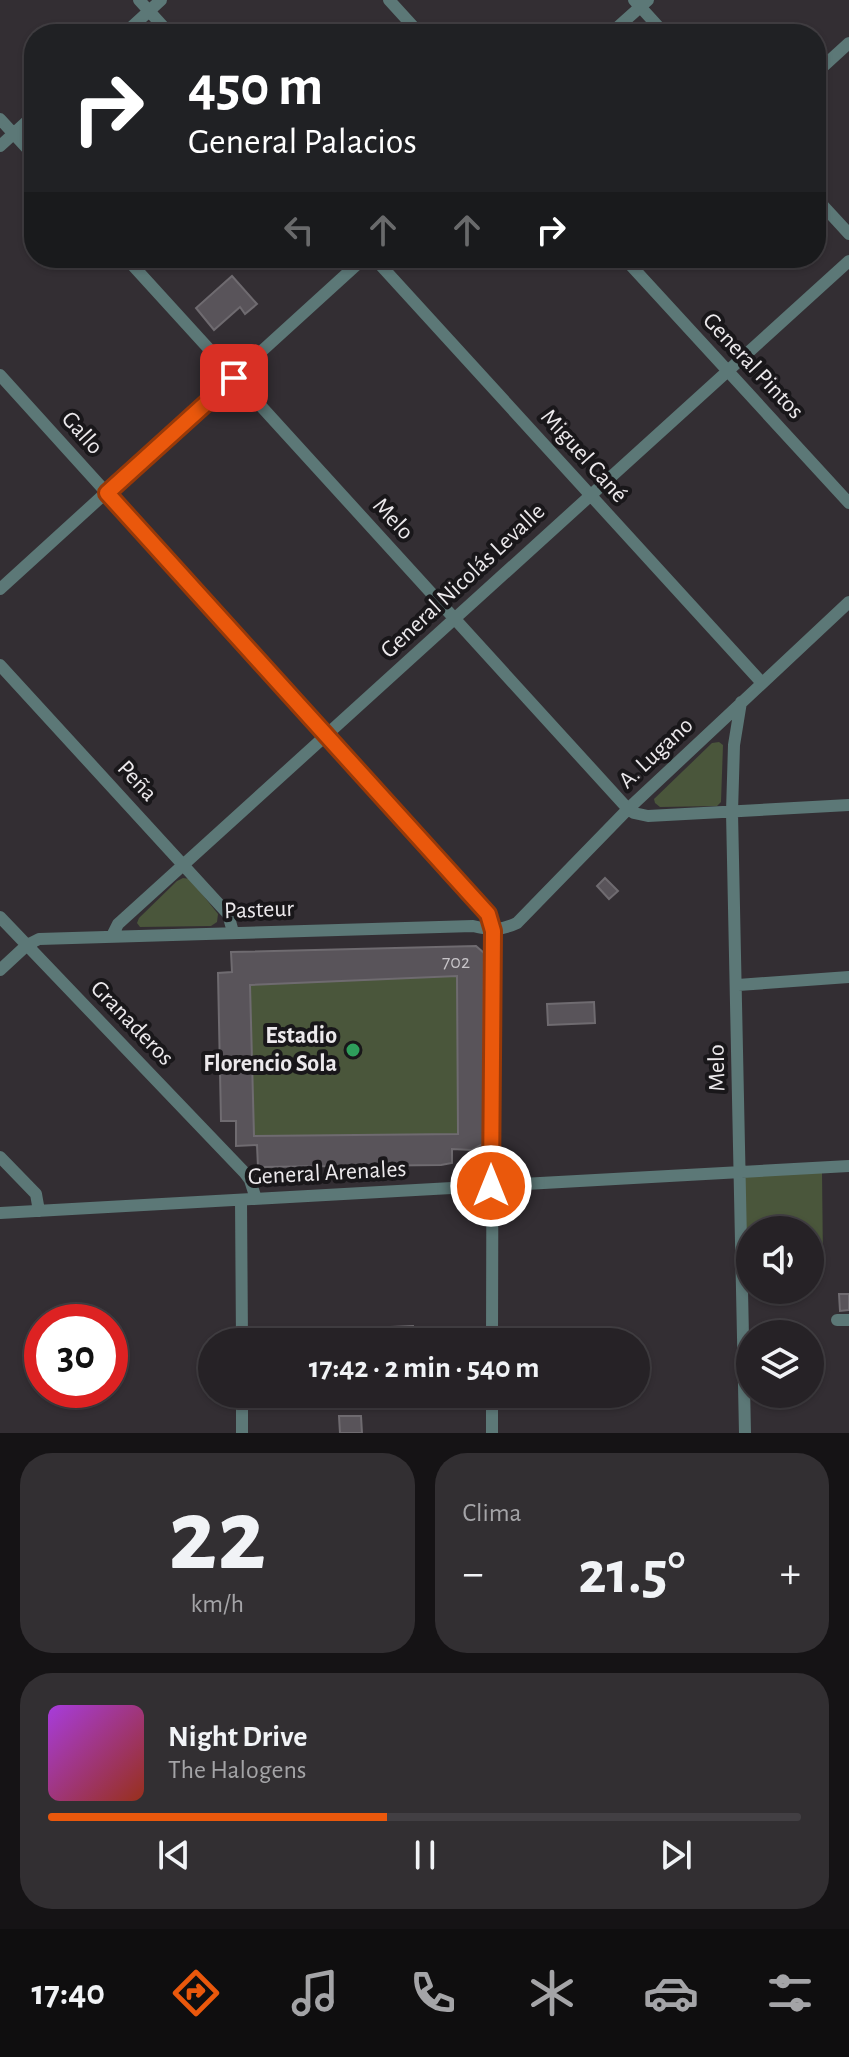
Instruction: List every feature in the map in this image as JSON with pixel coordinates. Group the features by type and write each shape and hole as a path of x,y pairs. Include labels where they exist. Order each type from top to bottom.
{"street":[{"path":"139,0 161,24"},
{"path":"135,24 161,0"},
{"path":"389,0 411,24"},
{"path":"620,24 641,2 658,24"},
{"path":"826,64 849,43"},
{"path":"0,119 24,145"},
{"path":"0,146 24,124"},
{"path":"826,209 849,234"},
{"name":"General Nicolás Levalle","path":"112,936 118,924 849,261"},
{"name":"Melo","path":"135,268 628,809"},
{"path":"0,589 353,268"},
{"name":"Miguel Cané","path":"383,268 762,683"},
{"name":"General Pintos","path":"633,268 849,503"},
{"name":"Gallo","path":"0,375 482,905 493,931 492,1328"},
{"name":"A. Lugano","path":"493,931 517,923 628,809 849,602"},
{"name":"Peña","path":"0,665 228,914 233,932"},
{"name":"Melo","path":"741,702 734,745 732,812 745,1433"},
{"path":"628,809 648,816 849,805"},
{"name":"Granaderos","path":"0,917 244,1172 256,1199"},
{"name":"Pasteur","path":"27,945 39,939 233,932 473,926 493,931"},
{"path":"0,970 27,945"},
{"path":"738,985 849,977"},
{"path":"0,1157 36,1194 39,1211"},
{"name":"General Arenales","path":"0,1213 849,1166"},
{"path":"241,1200 242,1328"},
{"path":"242,1408 242,1433"},
{"path":"492,1408 492,1433"}],"green space":[{"path":"712,743 723,745 721,802 717,806 660,807 655,803 654,799"},
{"path":"183,878 190,879 218,914 217,922 211,926 140,927 137,923 139,918"},
{"name":"Estadio Florencio Sola","path":"476,946 484,953 485,1143 472,1150 452,1150 452,1163 441,1165 258,1167 257,1145 236,1145 236,1121 221,1121 218,973 232,972 231,952"},
{"path":"822,1172 822,1216 744,1216 744,1176"}],"building":[{"path":"232,276 257,304 245,314 240,307 214,330 196,308"},
{"path":"605,878 618,891 609,899 597,886"},
{"path":"476,946 484,953 483,1144 472,1150 452,1149 452,1163 441,1165 258,1167 257,1145 236,1146 236,1121 221,1121 218,973 232,972 231,952","holes":["457,976 458,1134 254,1136 250,985"]},
{"path":"594,1002 595,1023 548,1025 547,1004"},
{"path":"839,1294 849,1294 849,1310 840,1311"},
{"path":"339,1416 361,1416 362,1433 340,1433"}],"place":[{"name":"Estadio Florencio Sola","path":"353,1050"}],"route":[{"path":"234,378 107,493 488,914 493,931 491,1186"}]}
